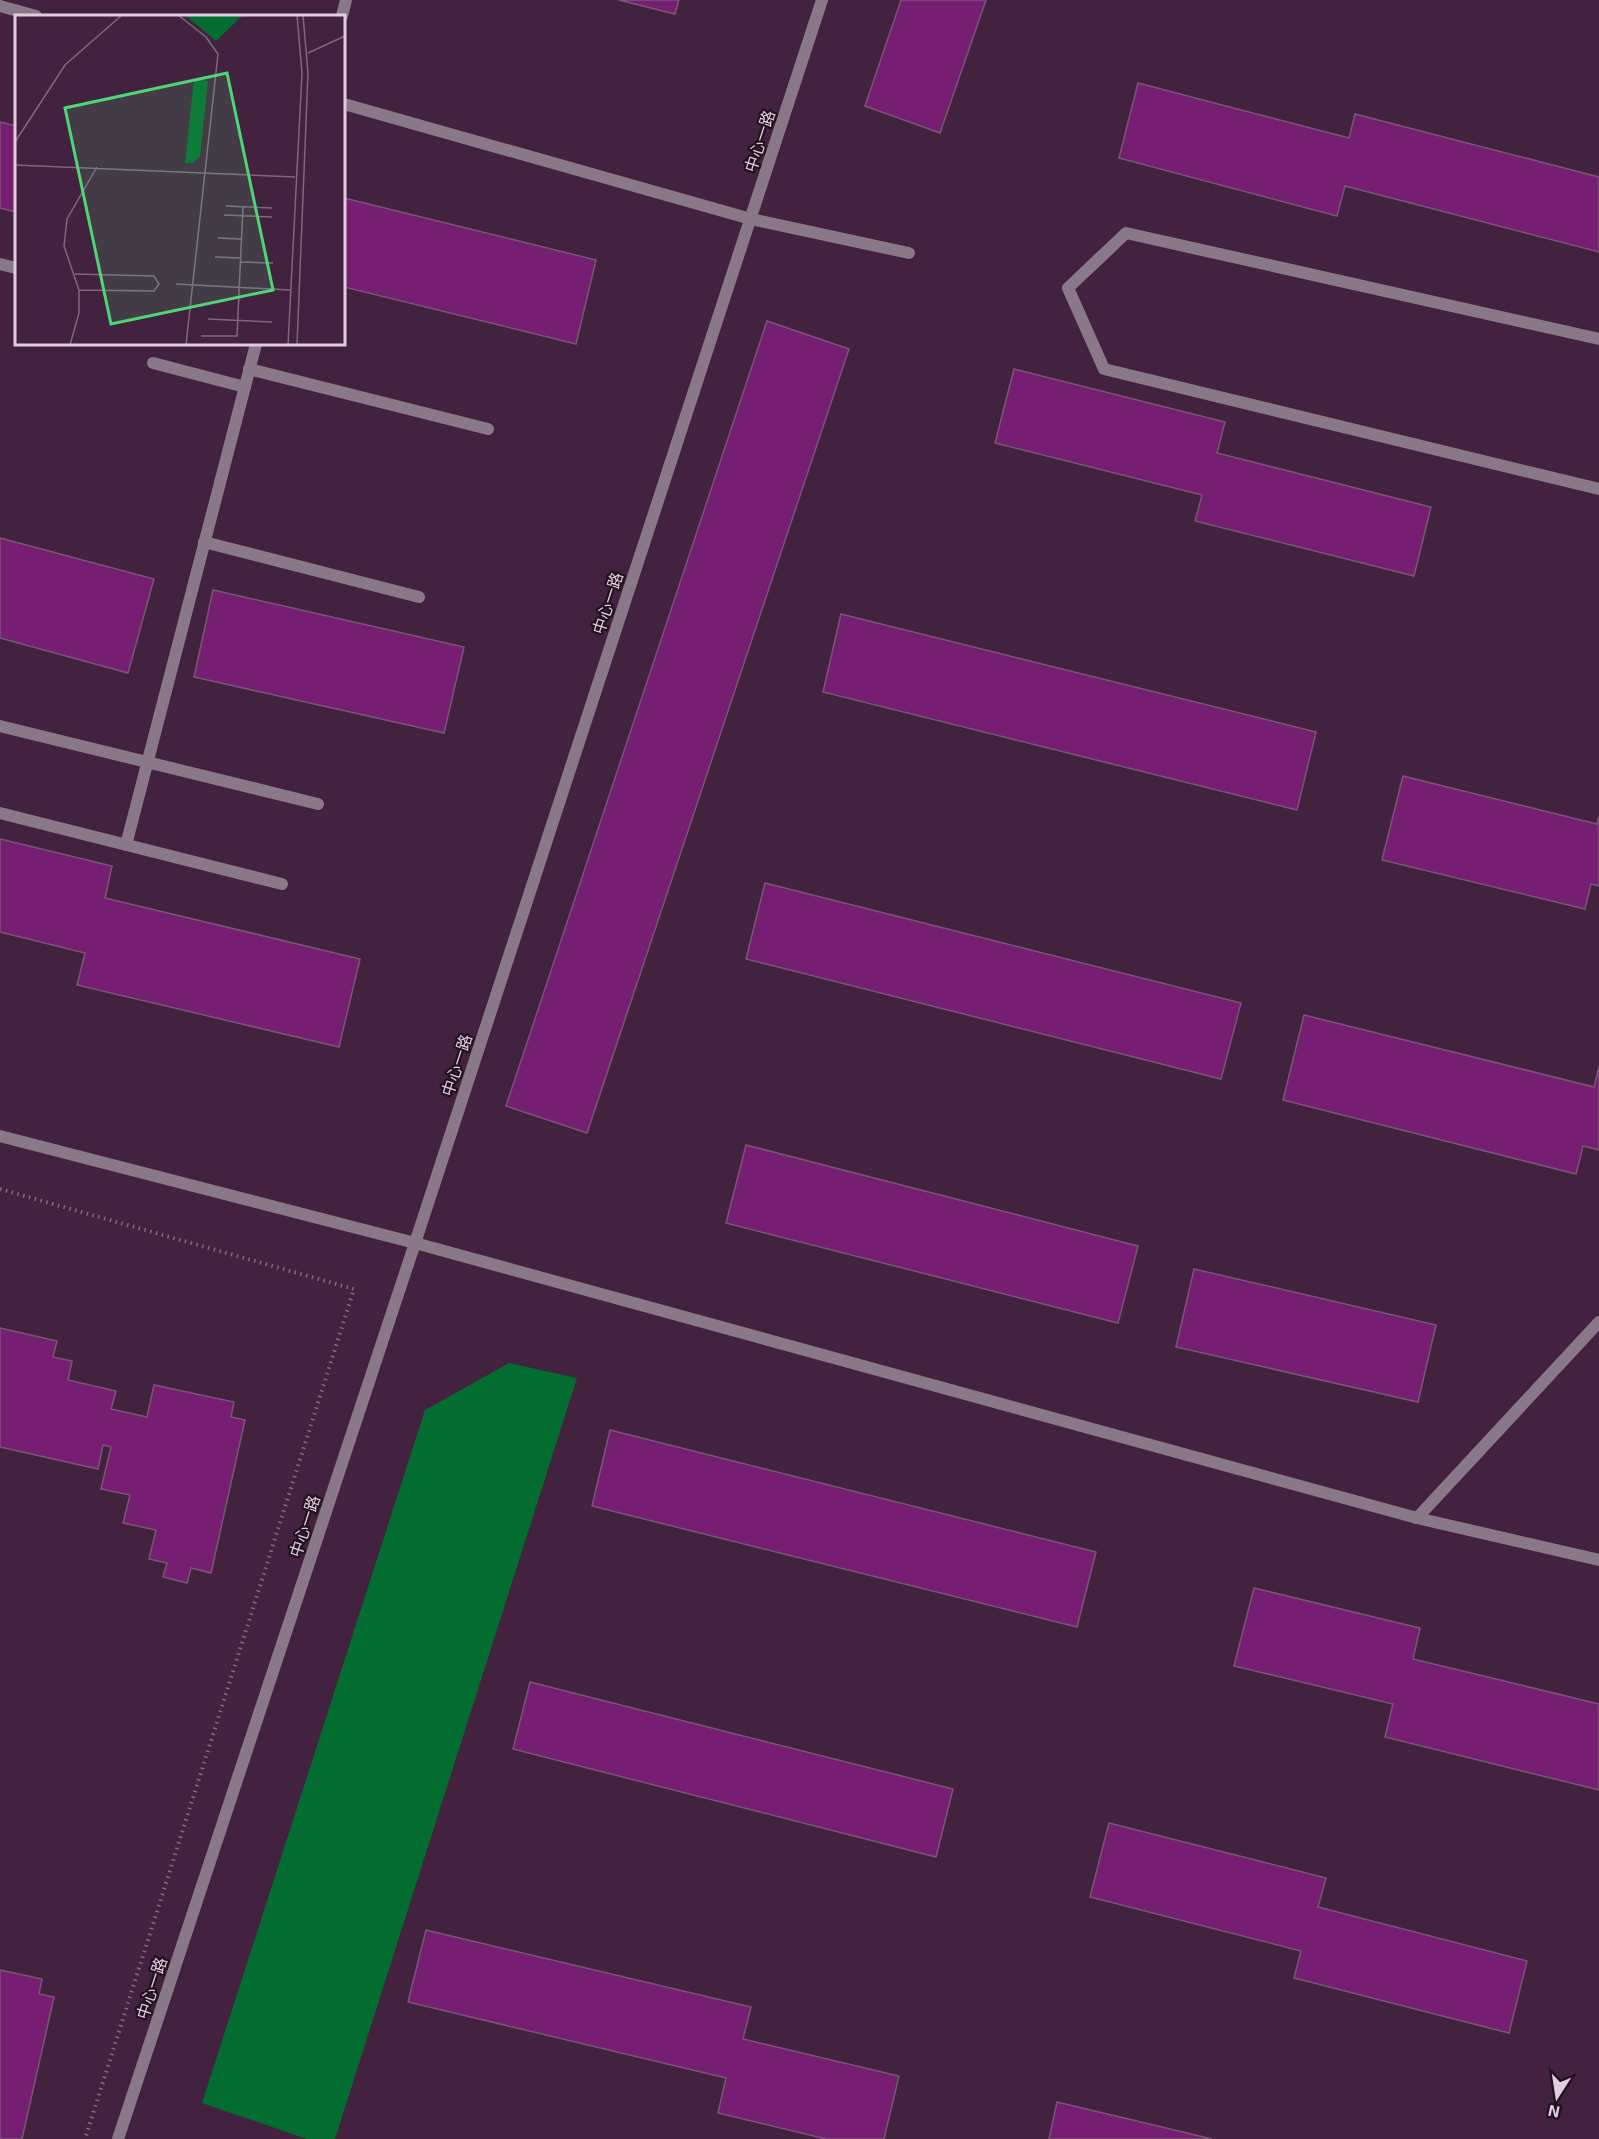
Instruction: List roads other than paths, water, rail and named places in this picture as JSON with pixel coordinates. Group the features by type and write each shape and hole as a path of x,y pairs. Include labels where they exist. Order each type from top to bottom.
{"street":[{"path":"342,15 346,0"},
{"name":"中心一路","path":"118,2139 415,1243 822,0"},
{"path":"0,6 32,15"},
{"path":"345,104 751,219 909,253"},
{"path":"1599,339 1126,233 1068,288 1104,369 1599,489"},
{"path":"0,264 15,268"},
{"path":"126,845 256,345"},
{"path":"153,363 245,387"},
{"path":"249,369 488,429"},
{"path":"204,542 419,597"},
{"path":"0,726 318,804"},
{"path":"0,813 282,884"},
{"path":"0,1136 415,1243 1417,1518 1599,1560"},
{"path":"1417,1518 1599,1322"}]}
